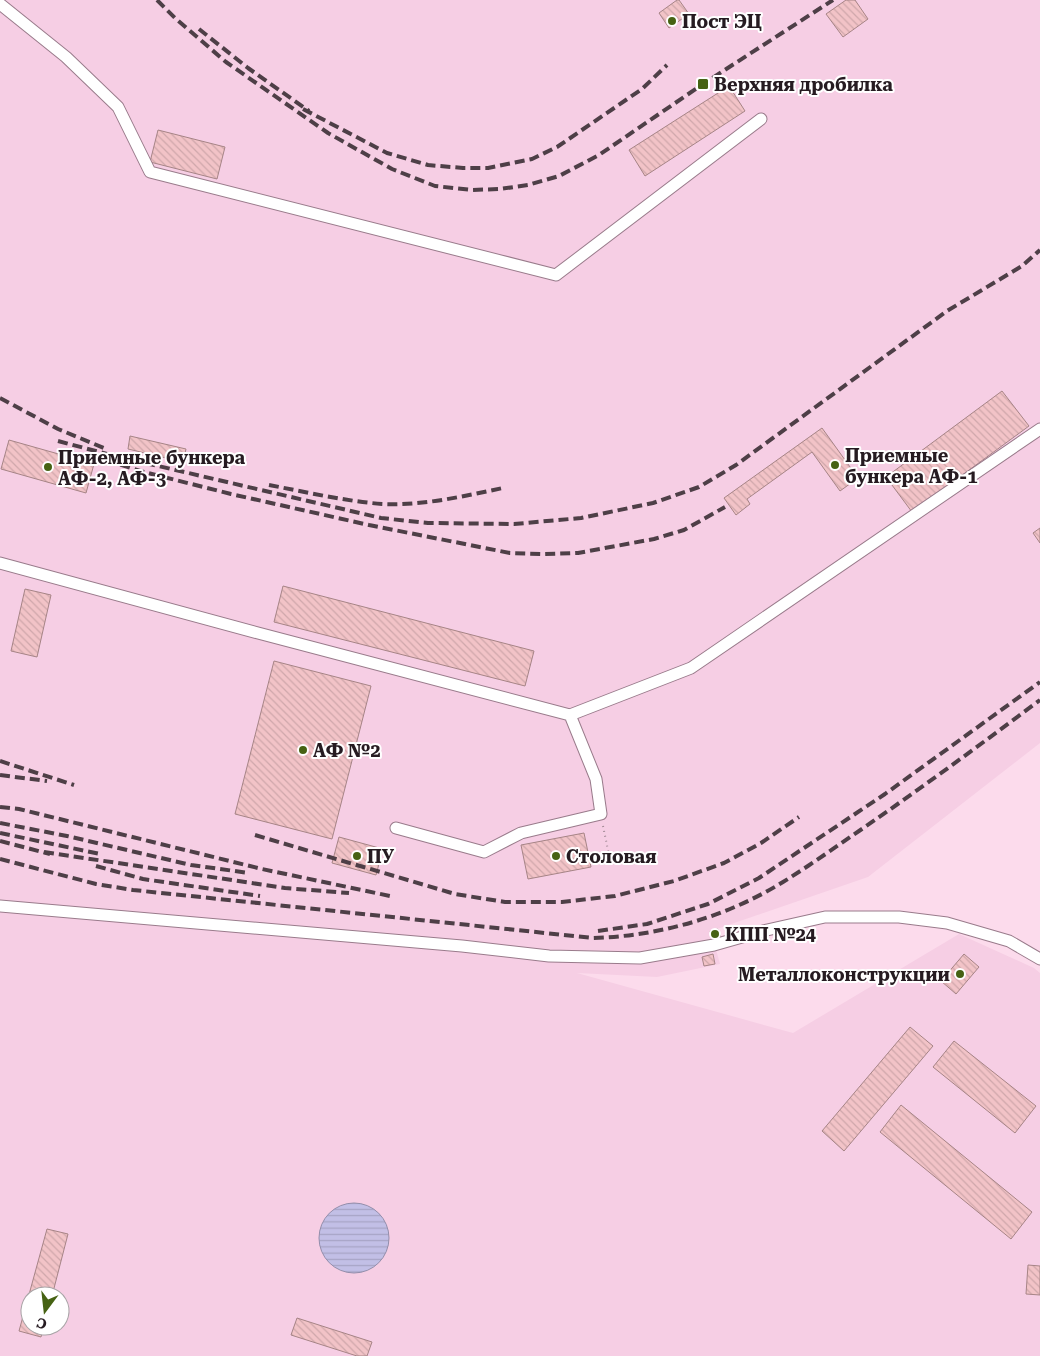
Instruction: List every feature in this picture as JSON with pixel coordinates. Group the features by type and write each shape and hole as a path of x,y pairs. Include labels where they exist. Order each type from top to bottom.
{"street":[{"path":"0,4 66,57 118,106 150,172 556,275 761,119"},
{"path":"0,563 570,715 691,668 1040,430"},
{"path":"396,828 484,852 521,833 601,814 596,779 570,715"},
{"path":"0,906 462,946 549,956 640,958 714,945 767,930 825,917 899,917 947,923 1009,941 1040,959"}],"path":[{"path":"601,814 609,854 622,852"}],"shaded area":[{"path":"0,0 1040,0 1040,743 868,877 711,931 720,964 657,977 577,973 793,1033 959,934 1034,968 1040,973 1040,1356 0,1356"}],"water":[{"path":"361,1203 374,1209 383,1218 387,1224 389,1238 387,1252 379,1263 368,1271 347,1273 340,1271 329,1263 321,1252 319,1231 321,1224 329,1213 340,1205"}],"building":[{"name":"Пост ЭЦ","path":"679,0 689,14 669,28 659,13"},
{"path":"846,0 855,0 868,19 843,37 826,14"},
{"path":"729,86 745,111 645,176 629,150"},
{"path":"158,130 225,147 217,179 150,162"},
{"path":"1002,391 1029,426 912,512 886,477"},
{"name":"Приемные бункера АФ-1","path":"822,428 858,478 840,491 812,452 747,499 750,504 736,515 724,498"},
{"path":"130,436 186,449 183,462 128,449"},
{"name":"Приемные бункера АФ-2, АФ-3","path":"9,440 94,464 86,493 1,469"},
{"path":"1040,528 1040,543 1033,533"},
{"path":"283,586 534,651 525,686 274,622"},
{"path":"25,589 51,595 37,657 11,651"},
{"name":"АФ №2","path":"274,661 371,686 332,839 235,814"},
{"name":"Столовая","path":"584,833 591,867 528,879 521,845"},
{"name":"ПУ","path":"339,837 383,849 376,875 332,863"},
{"name":"КПП №24","path":"718,929 721,937 713,940 710,931"},
{"path":"713,954 715,964 704,966 702,957"},
{"name":"Металлоконструкции","path":"964,954 979,967 956,994 941,981"},
{"path":"910,1027 933,1046 844,1151 822,1131"},
{"path":"954,1041 1036,1106 1015,1133 933,1067"},
{"path":"901,1105 1032,1212 1011,1239 880,1132"},
{"path":"47,1229 68,1234 55,1286 31,1286"},
{"path":"1028,1265 1040,1266 1040,1295 1026,1294"},
{"path":"297,1318 372,1342 367,1356 357,1356 291,1335"}],"railway":[{"path":"157,0 226,62 328,133 392,169 435,186 472,190 528,185 559,176 599,155 703,84 833,0"},
{"path":"199,29 248,68 309,111"},
{"path":"303,109 387,153 428,165 488,168 532,159 557,147 642,89 667,65"},
{"path":"58,441 381,518 428,523 514,524 581,518 653,503 699,487 736,465 947,311 1022,266 1040,250"},
{"path":"0,398 58,429 104,448"},
{"path":"106,460 140,471 231,494 369,525 510,553 578,553 654,539 684,530 725,507"},
{"path":"269,485 354,501 382,504 443,500 503,488"},
{"path":"598,931 647,924 708,904 759,878 885,794 1040,682"},
{"path":"0,859 96,884 133,890 593,938 643,933 668,929 716,915 783,882 905,799 1040,700"},
{"path":"0,761 74,785"},
{"path":"0,775 47,781"},
{"path":"0,807 19,809 262,869 390,896"},
{"path":"255,835 455,894 505,902 562,902 615,896 674,881 724,863 761,843 799,817"},
{"path":"0,823 67,836 191,865 249,873"},
{"path":"0,833 100,854"},
{"path":"0,841 50,854"},
{"path":"44,852 285,888 349,893"},
{"path":"96,866 143,879 260,896"}],"place":[{"name":"Пост ЭЦ","path":"672,21"},
{"name":"Верхняя дробилка","path":"703,84"},
{"name":"Приемные бункера АФ-1","path":"835,465"},
{"name":"Приемные бункера АФ-2, АФ-3","path":"48,467"},
{"name":"АФ №2","path":"303,750"},
{"name":"ПУ","path":"357,856"},
{"name":"Столовая","path":"556,856"},
{"name":"КПП №24","path":"715,934"},
{"name":"Металлоконструкции","path":"960,974"}]}
